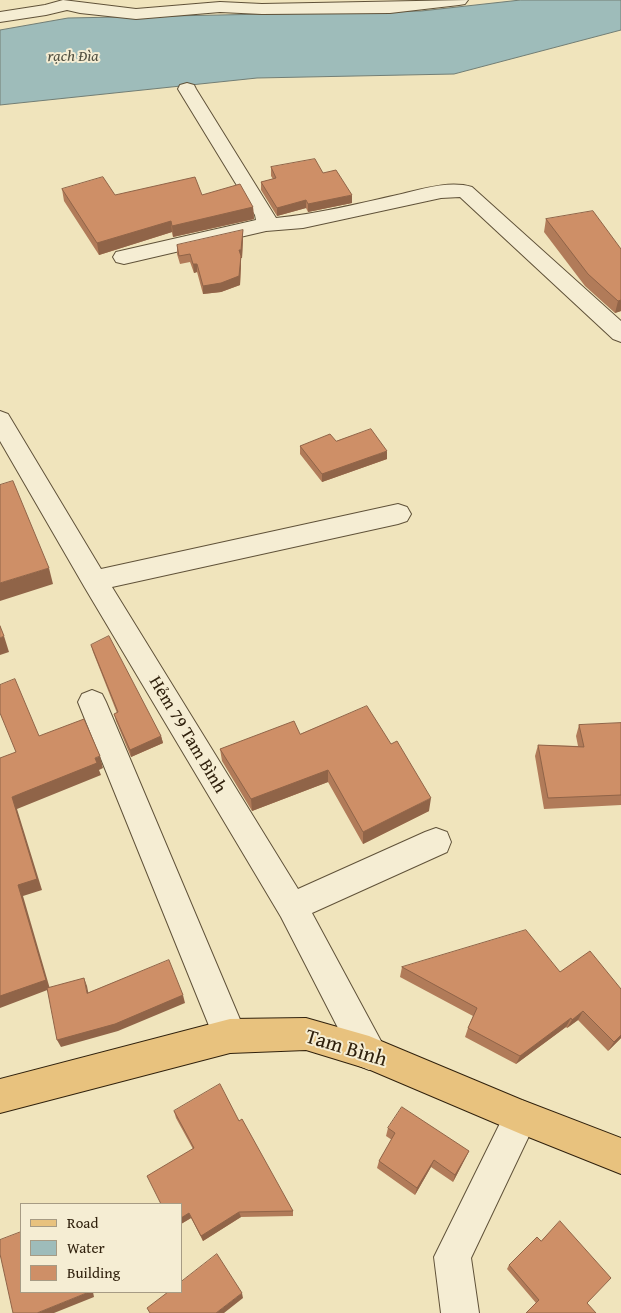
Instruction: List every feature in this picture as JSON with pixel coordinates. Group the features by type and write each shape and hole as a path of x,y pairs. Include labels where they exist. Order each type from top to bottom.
{"main road":[{"name":"Tam Bình","path":"0,1096 230,1036 306,1034 369,1053 521,1118 621,1156"}],"street":[{"path":"0,17 46,10 68,4 80,8 136,14 220,7 279,9 390,8 459,0"},
{"path":"187,89 265,215 266,220 263,224"},
{"path":"124,257 255,228 263,224 303,222 441,192 465,191 621,334"},
{"name":"Hẻm 79 Tam Bình","path":"0,420 94,581 292,907 369,1053"},
{"path":"94,581 398,514"},
{"path":"92,702 230,1036"},
{"path":"292,907 436,842"},
{"path":"460,1313 452,1257 521,1118"}],"water":[{"name":"rạch Đìa","path":"521,0 621,0 621,30 454,74 257,78 0,105 0,30 68,18 421,11"}],"building":[{"path":"315,159 323,173 336,170 352,195 308,204 306,200 277,208 261,182 276,178 271,167"},
{"path":"103,177 115,195 195,177 202,195 240,184 253,207 172,226 171,221 97,243 62,189"},
{"path":"593,211 621,249 621,300 618,301 588,274 546,219"},
{"path":"243,230 241,250 239,250 241,256 239,276 221,283 203,286 197,264 193,264 190,254 179,256 177,245"},
{"path":"371,429 387,451 322,474 300,446 330,434 336,441"},
{"path":"13,481 49,568 0,583 0,485"},
{"path":"0,626 4,636 0,638"},
{"path":"109,636 161,736 130,750 114,714 118,712 91,645"},
{"path":"15,679 39,736 84,719 100,756 95,758 97,763 12,797 37,879 18,885 46,980 0,996 0,758 16,752 0,713 0,685"},
{"path":"367,706 391,744 397,741 431,798 363,832 328,770 251,799 220,749 294,721 300,734"},
{"path":"621,723 621,795 548,798 538,745 584,747 579,725"},
{"path":"526,930 560,972 590,951 621,989 621,1035 614,1042 583,1011 520,1056 468,1028 477,1008 402,967"},
{"path":"169,960 183,995 115,1024 57,1040 47,988 84,978 87,993"},
{"path":"220,1084 239,1121 242,1119 293,1211 239,1212 201,1236 189,1213 182,1217 182,1203 160,1203 147,1176 194,1148 174,1111"},
{"path":"402,1107 469,1151 455,1175 434,1160 417,1188 379,1161 395,1133 388,1128"},
{"path":"560,1221 611,1278 587,1303 596,1313 526,1313 539,1300 509,1265 537,1237 541,1241"},
{"path":"20,1232 20,1293 87,1293 37,1313 13,1313 0,1254 0,1240"},
{"path":"217,1254 242,1293 216,1313 150,1313 147,1308 167,1293 182,1293 182,1281"}]}
